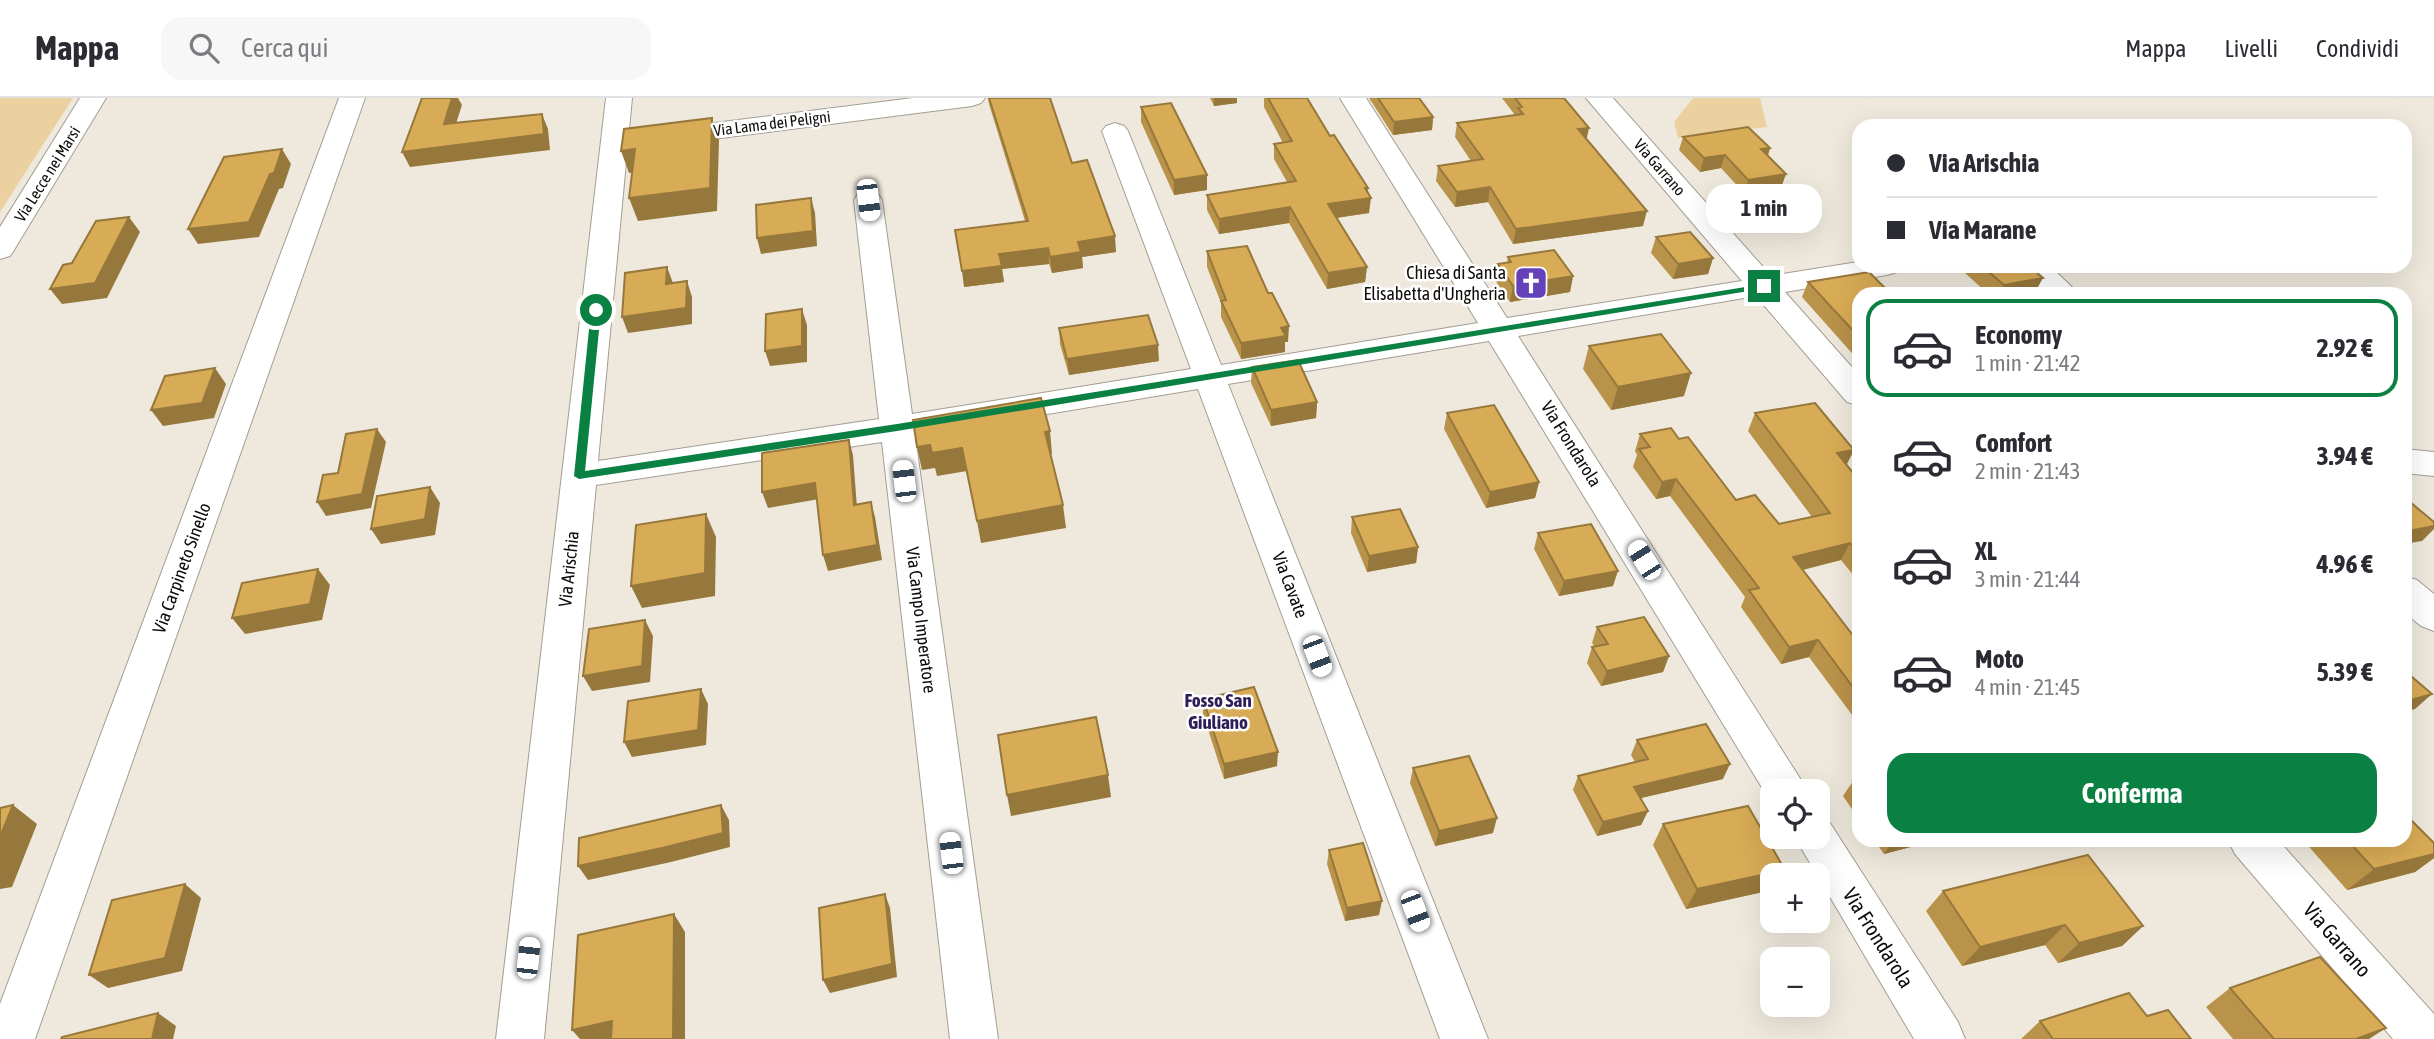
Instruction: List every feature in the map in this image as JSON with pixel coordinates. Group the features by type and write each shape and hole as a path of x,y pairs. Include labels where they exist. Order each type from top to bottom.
{"street":[{"name":"Via Lecce nei Marsi","path":"0,250 93,98"},
{"name":"Via Carpineto Sinello","path":"12,1039 352,98"},
{"name":"Via Arischia","path":"520,1039 618,98"},
{"name":"Via Lama dei Peligni","path":"613,143 972,98"},
{"name":"Via Frondarola","path":"1353,98 1780,779"},
{"name":"Via Garrano","path":"1599,98 1852,387"},
{"name":"Via Cavate","path":"1115,131 1464,1039"},
{"name":"Via Campo Imperatore","path":"868,200 974,1039"},
{"path":"579,476 897,428 1852,272"},
{"path":"2040,273 2056,287"},
{"path":"2412,462 2434,464"},
{"path":"2412,597 2434,616"},
{"name":"Via Garrano","path":"2256,847 2424,1039"},
{"name":"Via Frondarola","path":"1823,849 1941,1039"}],"shaded area":[{"path":"0,98 73,98 0,212"},
{"path":"1693,98 1760,98 1767,127 1678,138 1674,122"}],"building":[{"path":"422,98 452,98 444,124 542,114 544,134 402,152"},
{"path":"989,98 1050,98 1072,163 1087,160 1115,236 1078,242 1081,252 1050,257 1048,248 999,254 1002,266 962,271 955,230 1028,221"},
{"path":"1268,98 1307,98 1330,136 1334,135 1368,188 1365,188 1371,198 1328,204 1367,267 1328,273 1290,207 1219,219 1207,195 1296,181 1274,144 1292,141"},
{"path":"1378,98 1419,98 1433,117 1394,122"},
{"path":"1515,98 1564,98 1589,128 1578,129 1647,211 1516,229 1490,187 1457,192 1438,166 1483,159 1457,123 1523,114 1518,108 1522,107"},
{"path":"1171,103 1207,175 1174,180 1141,107"},
{"path":"712,118 710,188 629,198 635,149 621,151 624,129"},
{"path":"1748,127 1770,148 1761,149 1786,174 1748,180 1725,155 1704,158 1683,137"},
{"path":"282,149 274,173 270,174 249,222 188,229 224,157"},
{"path":"811,198 813,231 757,238 756,205"},
{"path":"129,217 95,283 50,289 63,265 72,263 96,221"},
{"path":"1690,232 1713,258 1678,264 1656,237"},
{"path":"1247,246 1268,293 1272,293 1289,326 1281,328 1286,336 1241,343 1221,301 1226,300 1207,251"},
{"path":"1554,250 1573,276 1513,286 1498,264 1511,262 1508,257"},
{"path":"667,267 666,284 687,281 686,308 622,317 625,273"},
{"path":"1870,273 1884,287 1852,287 1852,330 1808,282"},
{"path":"1990,273 2037,273 2043,278 2004,285"},
{"path":"802,309 802,346 765,351 766,314"},
{"path":"1148,315 1158,345 1067,359 1059,328"},
{"path":"1661,334 1691,373 1618,387 1589,346"},
{"path":"1298,360 1317,402 1271,410 1252,367"},
{"path":"215,368 202,403 151,410 165,376"},
{"path":"1041,398 1050,431 1045,432 1063,505 977,521 962,448 932,453 930,445 917,447 913,420"},
{"path":"1815,403 1852,448 1852,450 1837,453 1852,472 1852,546 1850,543 1793,557 1852,634 1852,686 1818,640 1789,647 1749,590 1759,588 1676,479 1662,482 1639,449 1650,447 1640,434 1671,428 1679,439 1688,437 1736,500 1755,495 1779,524 1830,513 1755,413"},
{"path":"1494,405 1539,482 1490,492 1447,413"},
{"path":"377,429 362,494 317,502 323,475 338,473 346,434"},
{"path":"849,440 854,505 871,502 877,545 823,555 815,483 762,492 762,453"},
{"path":"430,487 425,519 371,529 377,496"},
{"path":"2412,504 2434,522 2434,526 2412,530"},
{"path":"1400,509 1418,547 1369,556 1352,517"},
{"path":"706,514 705,573 631,586 636,525"},
{"path":"1591,524 1618,571 1564,581 1538,533"},
{"path":"318,569 310,604 232,618 242,583"},
{"path":"1644,617 1669,656 1607,671 1592,647 1608,644 1597,627"},
{"path":"645,620 642,666 583,676 589,629"},
{"path":"2412,677 2432,694 2412,700"},
{"path":"1254,687 1278,752 1224,764 1203,699"},
{"path":"701,689 698,730 624,742 628,701"},
{"path":"1096,717 1108,775 1007,795 998,735"},
{"path":"1706,724 1730,764 1634,787 1648,811 1603,822 1578,776 1648,759 1637,740"},
{"path":"1469,756 1497,818 1439,831 1413,768"},
{"path":"13,805 0,837 0,808"},
{"path":"721,805 723,833 578,866 579,838"},
{"path":"1748,806 1760,827 1760,849 1773,849 1781,863 1760,863 1760,875 1697,889 1663,824"},
{"path":"2412,821 2434,843 2434,854 2374,869 2354,847 2412,847"},
{"path":"1363,843 1382,901 1347,908 1329,850"},
{"path":"2088,855 2143,926 2079,943 2065,925 1980,947 1943,891"},
{"path":"185,884 165,958 89,975 112,900"},
{"path":"885,894 892,964 823,980 819,908"},
{"path":"674,914 673,1039 611,1039 612,1021 572,1030 578,935"},
{"path":"2320,957 2386,1028 2356,1039 2274,1039 2230,988"},
{"path":"2129,993 2147,1016 2168,1010 2191,1039 2053,1039 2040,1021"},
{"path":"158,1013 152,1039 61,1039 62,1037"}],"place":[{"name":"Chiesa di Santa Elisabetta d'Ungheria","path":"1531,283"}],"district":[{"name":"Fosso San Giuliano","path":"1218,711"}],"route":[{"path":"596,310 579,476 897,428 1764,286"}]}
